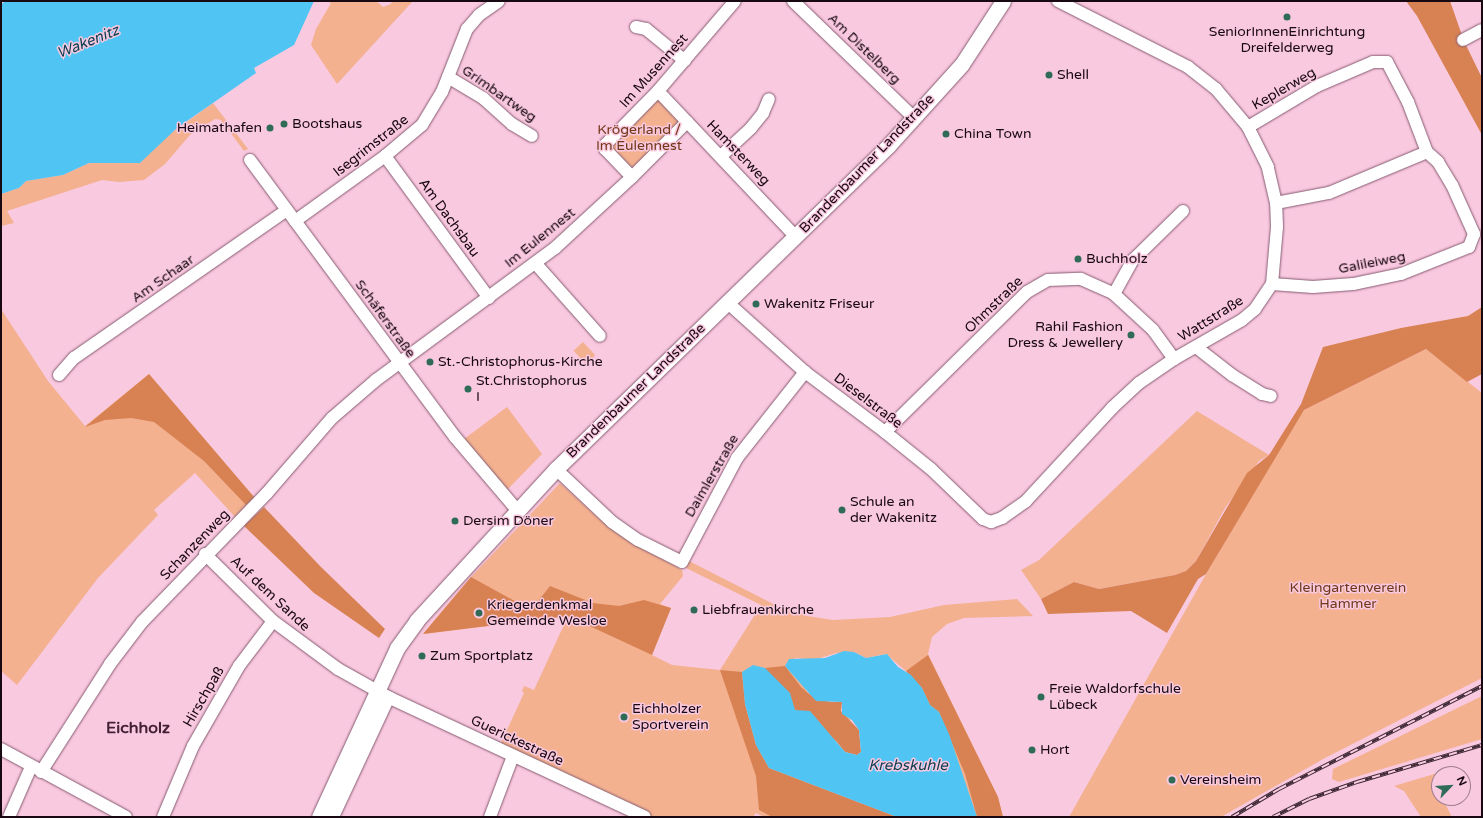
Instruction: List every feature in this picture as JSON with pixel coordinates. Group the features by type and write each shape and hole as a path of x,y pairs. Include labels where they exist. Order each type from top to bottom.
{"main road":[{"name":"Brandenbaumer Landstraße","path":"319,817 383,694 400,643 411,628 556,469 796,237 914,118 967,58 1003,1"}],"street":[{"name":"Isegrimstraße","path":"295,221 412,136 430,116 448,77 467,29 479,16 499,1"},
{"name":"Im Musennest","path":"632,177 604,147 658,92 735,1"},
{"name":"Am Distelberg","path":"793,1 914,118"},
{"name":"Wattstraße","path":"991,522 1002,518 1026,500 1124,396 1174,359 1242,320 1266,296 1272,284 1277,245 1276,203 1264,154 1248,127 1216,89 1188,67 1058,1"},
{"path":"636,27 646,29 685,61"},
{"path":"1463,40 1482,30"},
{"name":"Keplerweg","path":"1248,127 1317,86 1380,61 1387,62 1391,67 1427,152"},
{"name":"Grimbartweg","path":"448,77 483,98 512,124 532,136"},
{"name":"Hamsterweg","path":"658,92 721,156 796,237"},
{"path":"721,156 751,128 763,113 768,99"},
{"name":"Im Eulennest","path":"399,363 536,264 632,177 687,122"},
{"path":"1276,203 1329,193 1427,152"},
{"name":"Galileiweg","path":"1272,284 1313,287 1373,281 1429,265 1469,247 1474,234 1464,207 1438,162 1427,152"},
{"name":"Am Dachsbau","path":"385,156 489,298"},
{"name":"Schäferstraße","path":"250,160 399,363 487,478 517,510"},
{"name":"Am Schaar","path":"59,375 74,358 287,210"},
{"path":"1114,294 1133,260 1183,211"},
{"path":"536,264 600,336"},
{"name":"Ohmstraße","path":"886,432 1033,287 1048,280 1070,277 1091,282 1114,294 1153,330 1174,359"},
{"name":"Dieselstraße","path":"728,303 805,372 886,432 931,469 983,519 991,522"},
{"path":"1196,347 1232,375 1262,394 1271,396"},
{"name":"Schanzenweg","path":"8,817 36,770 110,664 142,622 205,554 267,493 332,418 399,363"},
{"name":"Daimlerstraße","path":"556,469 612,522 638,540 682,562 737,458 805,372"},
{"name":"Auf dem Sande","path":"205,554 273,621 338,669 383,694"},
{"name":"Hirschpaß","path":"162,817 193,746 239,666 273,621"},
{"name":"Guerickestraße","path":"383,694 512,756 646,817"},
{"name":"Brandenbaumer Landstraße","path":"333,817 383,694"},
{"path":"1,750 126,817"},
{"path":"490,817 512,756"}],"green space":[{"path":"327,1 376,1 383,7 391,4 392,1 413,1 337,84 311,45 316,29 331,3"},
{"name":"Krögerland / Im Eulennest","path":"658,99 678,119 678,122 634,167 630,166 611,147"},
{"path":"213,103 248,149 244,151 221,120 215,119 190,135 165,164 144,180 119,182 102,180 7,211 14,223 1,226 1,194 19,188 26,181 63,175 89,163 140,163 163,139"},
{"path":"1,309 48,381 85,426 149,374 254,497 235,517 195,473 154,510 158,515 98,578 17,685 1,671"},
{"path":"583,342 595,355 586,364 573,351"},
{"name":"Kleingartenverein Hammer","path":"1426,349 1482,393 1482,678 1325,758 1221,817 1069,817 1206,574 1300,415 1304,410"},
{"path":"507,407 542,454 507,490 464,439"},
{"path":"1197,411 1269,455 1259,461 1225,508 1196,561 1186,571 1175,575 1099,589 1074,582 1041,599 1021,570 1039,560"},
{"path":"560,483 604,523 637,545 682,570 683,576 660,604 671,608 652,655 672,665 720,670 761,605 686,568 689,561 777,606 807,616 833,620 890,617 944,605 1017,599 1033,616 964,618 947,624 932,637 928,654 998,797 1003,817 977,817 906,671 886,654 866,658 854,652 836,653 814,660 795,658 807,692 852,720 745,704 756,745 769,768 897,817 764,817 756,813 753,817 645,817 501,743 524,693 522,691 524,686 534,690 568,616 423,634 471,577"},
{"path":"1482,696 1482,739 1339,782 1332,779 1333,769"},
{"path":"1431,775 1431,806 1446,806 1452,817 1421,817 1404,791 1394,786"}],"shaded area":[{"path":"1406,1 1450,1 1464,41 1482,78 1482,135 1417,16"},
{"path":"1482,307 1482,374 1467,382 1426,349 1304,410 1206,574 1198,579 1167,633 1131,611 1048,614 1041,599 1074,582 1099,589 1175,575 1186,571 1196,561 1247,473 1269,455 1301,404 1323,347 1401,328 1468,316"},
{"path":"149,374 254,497 246,505 204,461 154,422 131,418 105,420 85,427"},
{"path":"264,507 321,567 385,629 379,638 314,593 244,526"},
{"path":"471,577 531,610 550,586 593,603 619,606 644,600 671,608 652,655 568,616 423,634"},
{"path":"928,655 998,797 1003,817 977,817 965,774 939,712 930,705 922,688 906,671"},
{"path":"785,666 801,687 814,698 831,702 842,702 841,711 859,730 861,752 857,755 845,752 836,741 792,707 765,668"},
{"path":"720,670 742,672 745,704 756,745 769,768 897,817 772,817 759,810 756,776"}],"water":[{"name":"Wakenitz","path":"6,1 314,1 294,45 254,68 256,73 177,128 140,163 89,163 63,175 26,181 19,188 1,194 1,4"},
{"name":"Krebskuhle","path":"844,651 854,652 866,658 887,654 898,667 911,675 922,688 930,705 939,712 949,734 977,817 897,817 769,768 756,745 745,704 742,672 753,665 765,668 790,693 795,710 810,711 845,752 857,755 861,752 859,730 852,720 842,714 842,702 816,701 785,666 789,659 825,658"}],"railway":[{"path":"1232,817 1279,789 1482,686"},
{"path":"1273,817 1309,799 1357,782 1482,745"}],"place":[{"name":"SeniorInnenEinrichtung Dreifelderweg","path":"1287,17"},
{"name":"Shell","path":"1049,75"},
{"name":"Bootshaus","path":"284,124"},
{"name":"Heimathafen","path":"270,128"},
{"name":"China Town","path":"946,134"},
{"name":"Buchholz","path":"1078,259"},
{"name":"Wakenitz Friseur","path":"756,304"},
{"name":"Rahil Fashion Dress & Jewellery","path":"1131,335"},
{"name":"St.-Christophorus-Kirche","path":"430,362"},
{"name":"St.Christophorus I","path":"468,389"},
{"name":"Schule an der Wakenitz","path":"842,510"},
{"name":"Dersim Döner","path":"455,521"},
{"name":"Liebfrauenkirche","path":"694,610"},
{"name":"Kriegerdenkmal Gemeinde Wesloe","path":"479,613"},
{"name":"Zum Sportplatz","path":"422,656"},
{"name":"Freie Waldorfschule Lübeck","path":"1041,697"},
{"name":"Eichholzer Sportverein","path":"624,717"},
{"name":"Hort","path":"1032,750"},
{"name":"Vereinsheim","path":"1172,780"}],"district":[{"name":"Eichholz","path":"138,728"}]}
